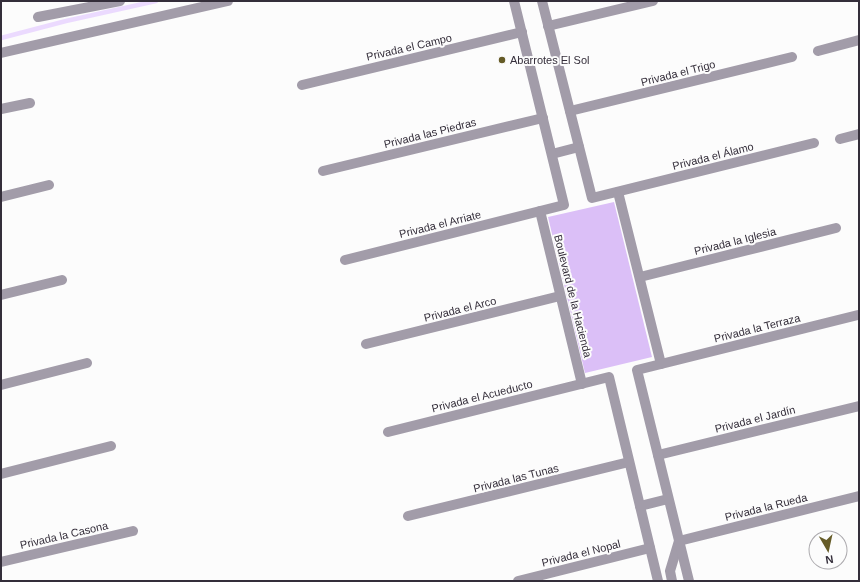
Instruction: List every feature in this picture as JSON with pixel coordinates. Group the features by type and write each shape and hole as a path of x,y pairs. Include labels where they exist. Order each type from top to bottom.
{"street":[{"path":"38,17 120,1"},
{"path":"1,53 213,3 228,1"},
{"path":"514,1 564,205 540,212"},
{"path":"542,1 592,198 618,192 640,277 661,364 637,370 689,581"},
{"path":"548,26 653,1"},
{"name":"Privada el Campo","path":"302,85 522,32"},
{"path":"818,51 859,40"},
{"name":"Privada el Trigo","path":"570,111 792,57"},
{"path":"1,110 30,103"},
{"name":"Privada las Piedras","path":"323,171 543,118"},
{"path":"840,139 859,134"},
{"name":"Privada el Álamo","path":"618,192 814,143"},
{"path":"552,154 579,148"},
{"path":"1,197 49,185"},
{"name":"Privada el Arriate","path":"345,260 540,212"},
{"name":"Boulevard de la Hacienda","path":"540,212 582,384"},
{"name":"Privada la Iglesia","path":"640,277 836,228"},
{"path":"1,295 62,280"},
{"name":"Privada el Arco","path":"366,344 560,296"},
{"name":"Privada la Terraza","path":"661,364 858,315"},
{"path":"1,385 87,363"},
{"path":"582,384 609,377 658,581"},
{"name":"Privada el Acueducto","path":"388,432 582,384"},
{"name":"Privada el Jardín","path":"658,456 859,406"},
{"path":"1,474 111,446"},
{"name":"Privada las Tunas","path":"408,516 629,462"},
{"name":"Privada la Rueda","path":"679,541 859,496"},
{"path":"640,506 668,499"},
{"name":"Privada la Casona","path":"1,562 133,531"},
{"path":"672,581 670,571 679,541"},
{"name":"Privada el Nopal","path":"518,581 650,548"}],"shaded area":[{"path":"614,202 652,357 585,373 548,217"}],"waterway":[{"path":"1,38 66,21 156,1"}],"place":[{"name":"Abarrotes El Sol","path":"502,60"}]}
